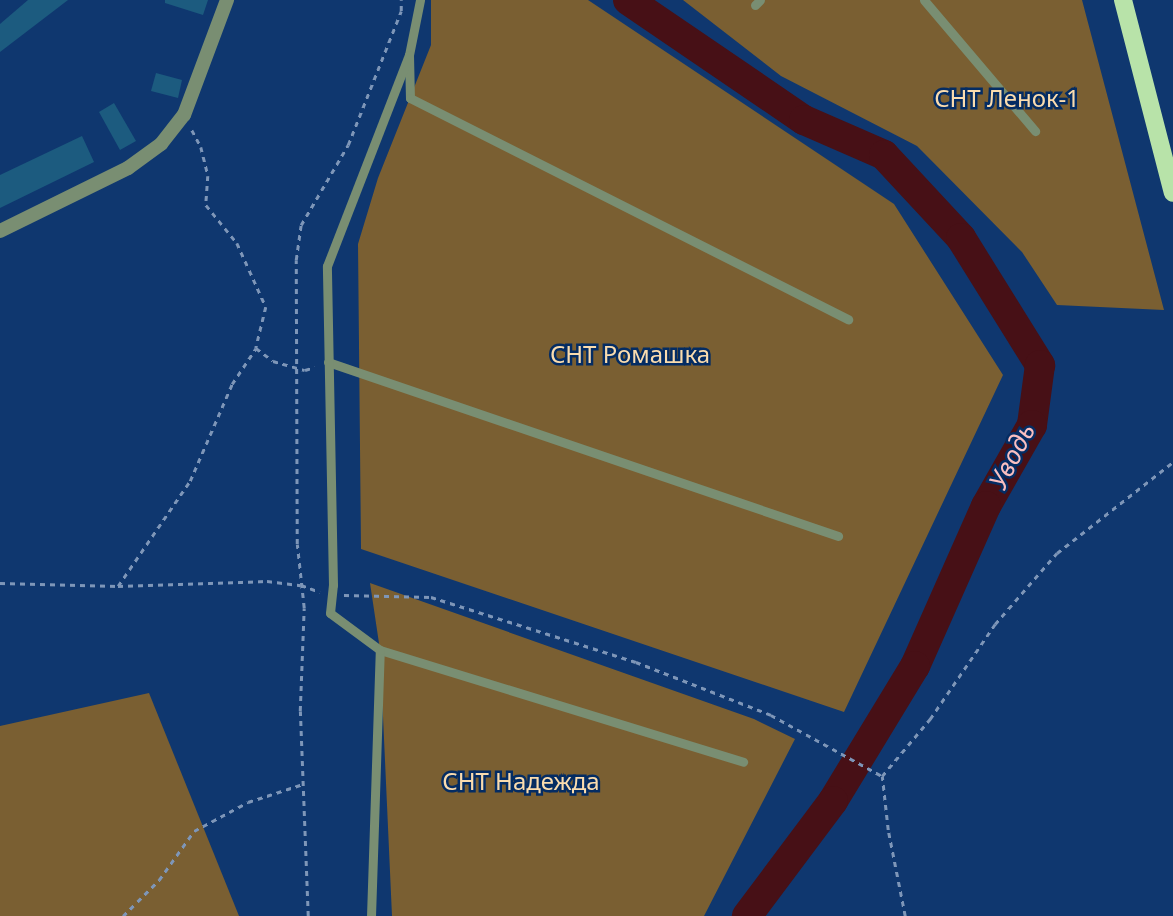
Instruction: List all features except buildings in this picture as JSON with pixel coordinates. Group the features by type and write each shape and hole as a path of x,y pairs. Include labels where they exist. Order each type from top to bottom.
{"main road":[{"path":"1123,0 1173,193"}],"street":[{"path":"0,231 128,168 161,144 184,115 227,0"}],"lane":[{"path":"420,0 409,55 327,267 333,585 330,613 380,650 743,762"},
{"path":"925,0 1035,131"},
{"path":"409,55 410,98 848,319"},
{"path":"328,362 838,536"},
{"path":"371,916 380,650"}],"path":[{"path":"308,916 303,785 301,585 297,544 296,260 302,225 348,145 401,11 401,0"},
{"path":"118,586 190,481 232,384 256,348 266,307 237,243 206,205 208,176 201,147 184,115"},
{"path":"256,348 273,361 305,370 328,362"},
{"path":"905,916 888,830 882,776 930,719 995,624 1057,553 1173,463"},
{"path":"0,583 118,586 267,581 301,585 330,595 431,597 636,662 771,715 882,776"},
{"path":"123,916 159,880 194,831 248,802 303,785"}],"green space":[{"name":"СНТ Ромашка","path":"431,0 588,0 894,204 1003,375 844,712 361,549 358,244 378,178 431,45"},
{"name":"СНТ Ленок-1","path":"683,0 1082,0 1164,310 1057,305 1022,252 917,146 781,76"},
{"name":"СНТ Надежда","path":"370,583 754,719 795,739 704,916 392,916 380,650"},
{"path":"149,693 239,916 0,916 0,726"}],"waterway":[{"name":"Уводь","path":"628,0 804,120 884,155 961,238 1040,365 1032,425 986,506 915,666 833,801 747,916"}]}
